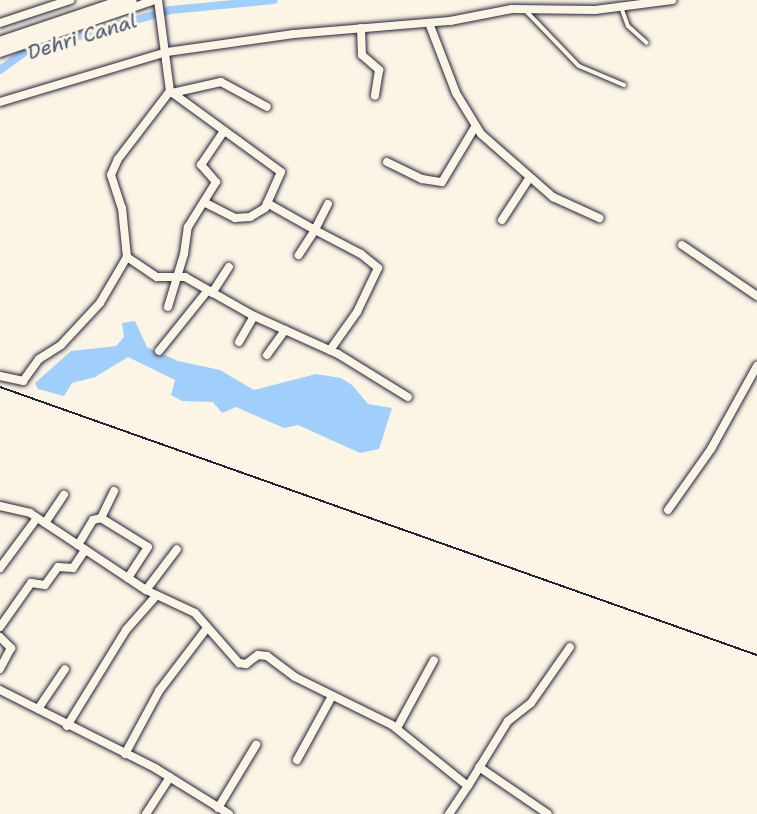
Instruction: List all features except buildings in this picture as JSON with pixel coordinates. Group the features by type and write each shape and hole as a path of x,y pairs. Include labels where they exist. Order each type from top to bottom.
{"highway":[{"path":"0,34 102,0"},
{"path":"0,44 130,0"}],"street":[{"path":"39,0 43,9"},
{"path":"0,23 70,0"},
{"path":"0,102 167,52 361,28 429,23 523,8 584,10 672,0"},
{"path":"0,53 157,2 166,38 172,93 281,172 267,203 260,212 243,219 204,202"},
{"path":"429,23 443,64 475,127 560,202 599,218"},
{"path":"361,28 362,55 379,70 375,96"},
{"path":"0,376 23,381 39,359 61,345 100,303 127,257 122,208 111,175 118,159 172,93 221,82 267,107"},
{"path":"387,162 422,179 442,182 475,127"},
{"path":"168,307 179,275 188,227 216,182 201,165 224,131"},
{"path":"502,220 530,177"},
{"path":"267,203 361,254 378,268 357,312 330,350"},
{"path":"299,255 328,204"},
{"path":"682,245 757,296"},
{"path":"127,257 157,277 179,275 254,316 330,350 408,397"},
{"path":"159,351 229,267"},
{"path":"238,342 254,316"},
{"path":"267,355 285,330"},
{"path":"668,510 711,449 757,366"},
{"path":"101,519 114,491"},
{"path":"0,568 64,495"},
{"path":"0,506 41,521 156,596 195,613 239,663 246,664 258,655 267,656 289,673 397,728 468,786"},
{"path":"0,627 31,583 45,585 58,567 73,568 93,520 101,519 148,548 128,578"},
{"path":"146,590 177,549"},
{"path":"67,726 126,630 156,596"},
{"path":"125,754 159,691 207,628"},
{"path":"0,637 11,644 0,669"},
{"path":"449,814 508,721 531,703 570,647"},
{"path":"397,728 434,660"},
{"path":"38,709 65,669"},
{"path":"0,690 170,777 229,814"},
{"path":"297,760 332,696"},
{"path":"218,808 256,745"},
{"path":"479,767 548,814"},
{"path":"146,814 170,777"}],"lane":[{"path":"621,6 628,26 646,43"},
{"path":"523,8 579,66 624,85"}],"water":[{"path":"135,321 147,347 178,361 220,370 254,390 316,374 341,378 352,385 368,404 392,408 379,449 360,453 298,425 284,428 236,407 222,413 213,402 182,401 171,395 175,380 128,357 95,377 72,383 64,396 38,389 35,383 71,351 116,346 124,337 122,323"}],"waterway":[{"name":"Dehri Canal","path":"0,70 28,50 171,10 274,0"}],"railway":[{"path":"0,387 757,655"}]}
